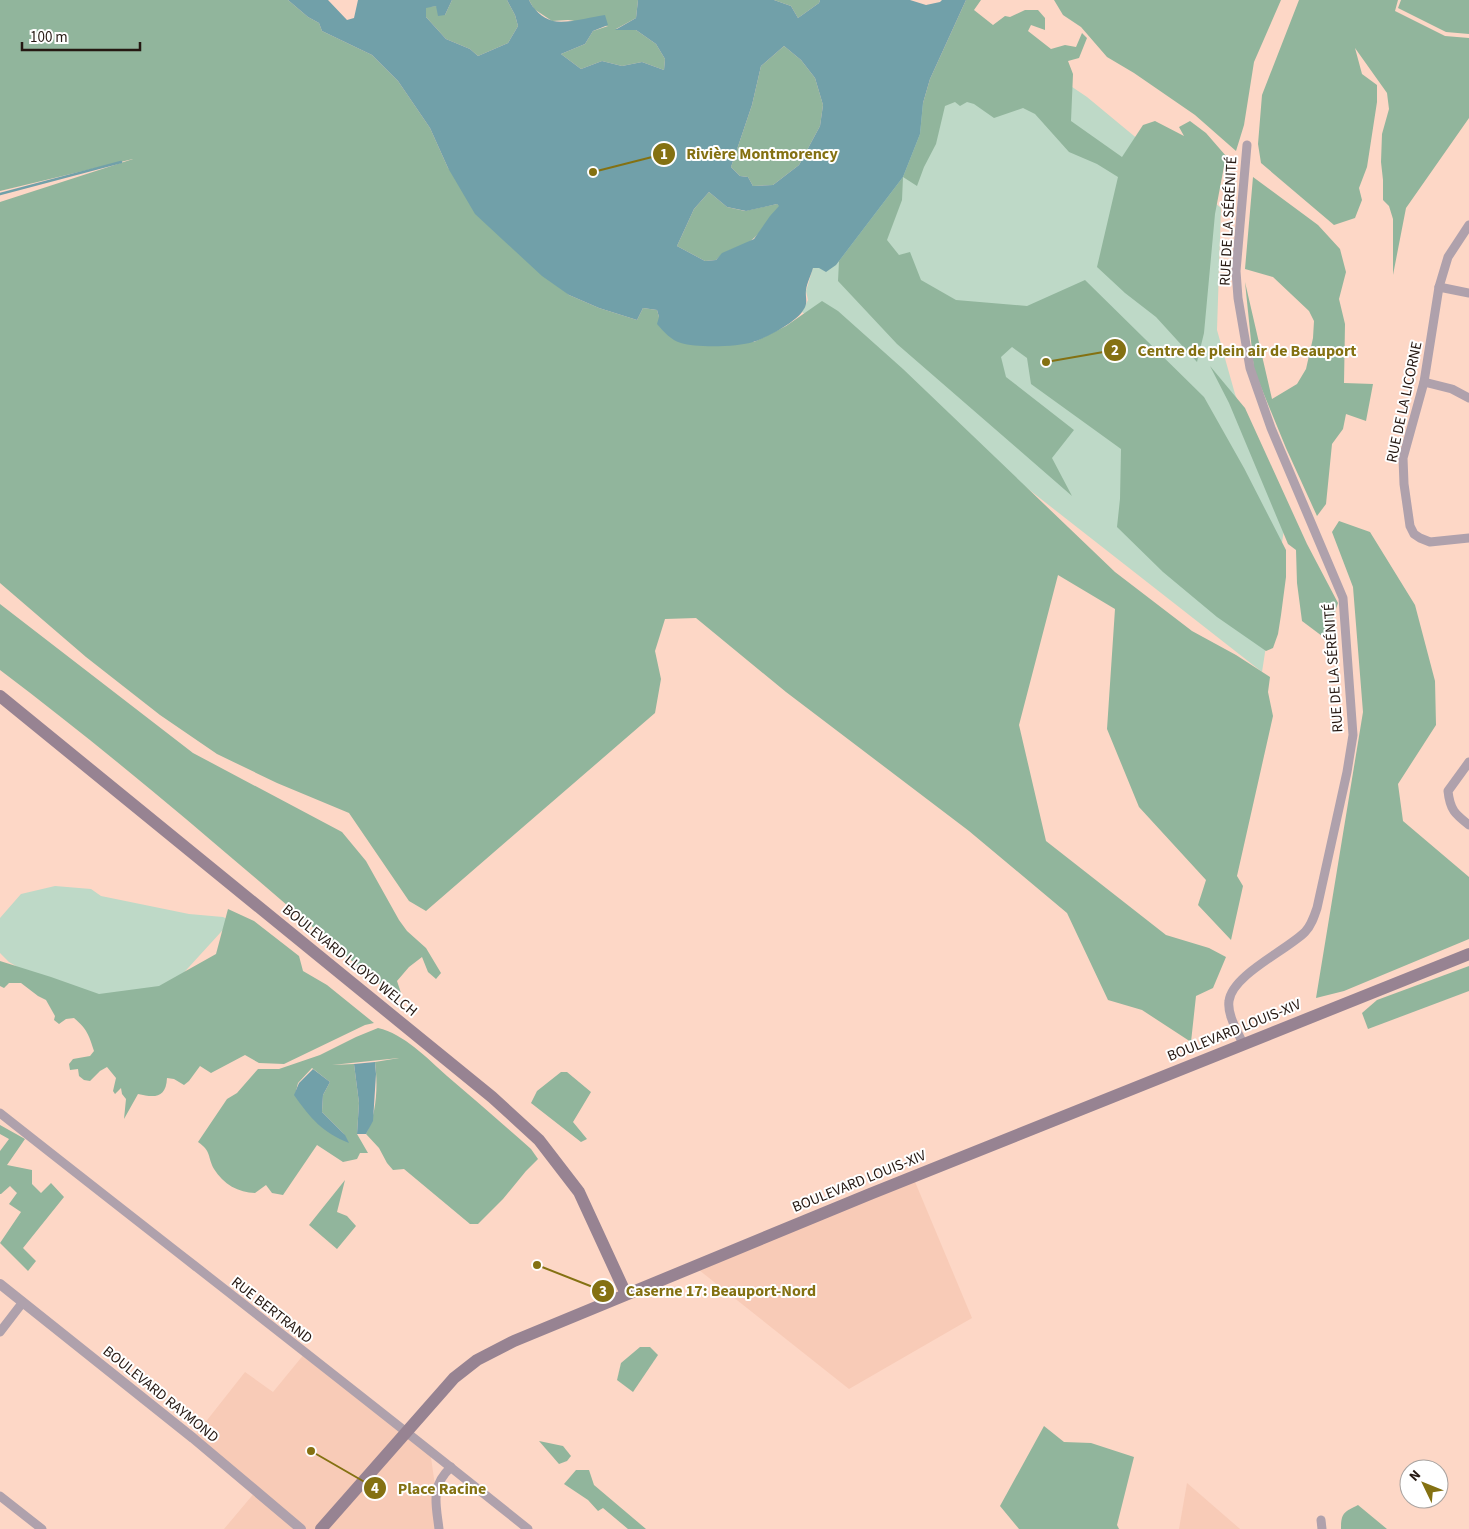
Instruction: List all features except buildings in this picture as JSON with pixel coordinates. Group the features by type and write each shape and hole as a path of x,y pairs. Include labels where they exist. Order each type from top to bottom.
{"main road":[{"name":"BOULEVARD LLOYD WELCH","path":"0,696 492,1097 539,1140 579,1192 626,1294"},
{"name":"BOULEVARD LOUIS-XIV","path":"322,1529 454,1378 477,1360 514,1341 1469,954"}],"street":[{"name":"RUE DE LA SÉRÉNITÉ","path":"1243,1044 1231,1015 1229,1000 1237,985 1251,972 1305,932 1312,922 1317,908 1347,772 1352,735 1343,598 1271,428 1250,368 1238,298 1236,271 1246,145"},
{"name":"RUE DE LA LICORNE","path":"1469,225 1448,257 1439,287 1424,382 1403,458 1404,484 1410,526 1414,534 1430,542 1469,538"},
{"path":"1439,287 1469,293"},
{"path":"1424,382 1452,389 1469,398"},
{"path":"1469,762 1448,791 1449,803 1455,813 1469,824"},
{"name":"RUE BERTRAND","path":"0,1113 528,1529"},
{"name":"BOULEVARD RAYMOND","path":"0,1284 193,1438 301,1529"},
{"path":"0,1332 23,1302"},
{"path":"439,1529 435,1494 437,1485 450,1467"},
{"path":"0,1496 42,1529"}],"shaded area":[{"path":"913,1177 972,1318 849,1389 694,1266"},
{"path":"305,1353 430,1450 441,1529 224,1529 256,1491 193,1438 245,1372 273,1392"},
{"path":"1187,1483 1240,1529 1179,1529"}],"green space":[{"path":"0,0 288,0 308,17 319,23 322,31 372,55 398,81 430,128 448,168 569,295 599,308 637,320 643,308 657,310 659,317 754,342 786,326 822,301 838,311 903,369 1115,572 1192,631 1236,655 1270,677 1268,692 1273,716 1237,876 1243,886 1231,940 1198,905 1206,880 1139,807 1107,729 1115,609 1058,575 1019,725 1046,841 1166,935 1209,948 1226,957 1213,988 1196,996 1191,1042 1142,1010 1108,1000 1067,913 969,831 786,692 696,618 665,619 655,651 661,679 655,713 426,911 409,901 349,813 277,783 217,754 160,715 86,657 0,583 0,202 133,159 0,191"},
{"path":"452,0 507,0 515,15 518,26 508,43 478,56 470,49 446,39 426,17 426,7 436,6 445,15"},
{"path":"529,0 638,0 636,18 616,29 636,30 656,44 665,59 664,70 642,62 622,66 602,61 581,69 561,54 585,44 593,31 608,26 568,20 552,21 534,9"},
{"path":"774,0 820,0 819,3 798,18 791,6"},
{"path":"966,0 981,0 974,10 993,25 1005,16 1010,17 1025,10 1038,10 1045,18 1045,30 1031,25 1028,31 1051,49 1065,45 1076,47 1082,33 1087,38 1079,58 1068,61 1073,74 1071,121 1122,157 1143,125 1155,121 1184,136 1179,127 1190,121 1206,133 1226,156 1215,214 1204,333 1197,362 1156,317 1125,293 1097,267 1118,177 1097,164 1069,152 1035,114 1023,108 994,118 974,104 967,102 960,106 955,102 945,106 936,144 917,186 903,177 920,134 923,103 930,79"},
{"path":"1054,0 1281,0 1254,62 1244,125 1236,151 1195,115 1107,57 1081,27 1063,15"},
{"path":"1299,0 1398,0 1395,11 1445,36 1469,38 1469,118 1406,208 1393,275 1393,219 1389,206 1383,200 1381,162 1382,134 1389,109 1387,93 1355,48 1362,74 1377,85 1377,102 1367,167 1359,188 1362,200 1355,218 1334,225 1261,163 1258,144 1262,95"},
{"path":"1401,0 1469,0 1469,34 1446,32 1398,8"},
{"path":"784,46 801,60 815,78 823,105 820,126 799,165 773,185 753,186 748,177 740,176 731,167 752,105 761,66"},
{"path":"1041,66 1087,97 1221,208 1217,330 1235,394 1253,442 1287,510 1262,672 802,312 808,300 806,291 813,268 819,268 923,103"},
{"path":"903,177 902,200 887,240 899,255 910,252 921,280 956,300 1027,306 1085,280 1204,397 1244,468 1286,550 1286,577 1281,615 1278,634 1273,648 1266,651 1217,617 1163,572 1117,527 1120,499 1121,449 1031,384 1027,358 1012,347 1001,357 1006,377 1074,430 1052,458 1072,496 897,344 838,281 839,261"},
{"path":"1253,177 1318,225 1340,249 1346,272 1339,299 1345,324 1344,383 1373,384 1366,421 1346,414 1343,429 1332,444 1326,504 1317,516 1286,448 1254,370 1245,282 1272,399 1297,384 1306,369 1313,338 1314,321 1309,311 1273,277 1245,269"},
{"path":"709,192 727,207 745,211 777,204 780,206 750,241 725,252 716,260 705,261 677,246 694,209"},
{"path":"1210,366 1245,408 1307,544 1338,603 1326,639 1302,621 1297,583 1296,550 1288,544 1229,403"},
{"path":"1339,521 1370,532 1415,605 1435,681 1436,725 1398,784 1403,821 1469,877 1469,939 1344,991 1316,998 1363,712 1353,587 1332,532"},
{"path":"0,604 193,753 342,832 366,861 399,920 407,931 426,948 441,973 436,979 428,972 422,957 409,967 397,981 401,993 376,982 144,784 0,670"},
{"path":"55,886 91,889 101,896 189,914 223,917 231,921 136,1025 38,979 9,962 0,953 0,918 21,894"},
{"path":"228,909 254,921 299,956 303,971 327,985 374,1023 365,1025 284,1064 259,1063 245,1055 211,1073 200,1066 184,1085 174,1079 167,1078 162,1093 154,1096 138,1094 124,1119 126,1099 122,1094 121,1088 115,1094 113,1091 116,1078 107,1067 90,1081 84,1080 79,1076 78,1069 70,1070 69,1064 73,1059 90,1056 94,1051 85,1029 74,1018 66,1019 59,1024 54,1020 55,1016 46,1000 21,983 9,983 4,988 0,986 0,961 99,994 159,986 216,954"},
{"path":"1469,966 1469,991 1368,1029 1362,1013 1377,1000"},
{"path":"378,1028 406,1041 531,1149 538,1159 478,1224 470,1224 404,1169 393,1170 379,1148 366,1134 370,1126 376,1099 375,1062 399,1058 332,1065 354,1064 359,1103 357,1134 368,1153 360,1153 357,1159 343,1162 317,1145 283,1195 272,1193 266,1185 255,1193 237,1189 222,1179 214,1169 207,1152 198,1142 227,1099 237,1093 258,1069 279,1069 320,1055","holes":["312,1068 330,1082 323,1095 322,1112 345,1135 295,1095 298,1083"]},
{"path":"561,1072 567,1072 591,1092 573,1122 587,1139 581,1142 531,1103 537,1091"},
{"path":"0,1125 25,1139 7,1165 32,1170 32,1184 41,1193 51,1183 64,1197 23,1248 36,1261 28,1271 0,1243 21,1212 9,1204 17,1193 10,1186 0,1194 0,1151 9,1139 0,1134"},
{"path":"345,1180 337,1212 347,1216 356,1226 337,1249 309,1225"},
{"path":"640,1347 650,1347 658,1355 633,1392 617,1380 621,1363"},
{"path":"1044,1426 1064,1442 1091,1443 1134,1457 1117,1525 1119,1529 1019,1529 1000,1506"},
{"path":"539,1441 563,1446 571,1456 567,1461 559,1464"},
{"path":"576,1470 589,1470 594,1485 646,1529 628,1529 603,1508 598,1511 588,1500 564,1484"},
{"path":"1358,1505 1387,1529 1341,1529 1344,1514 1349,1509"}],"water":[{"path":"288,0 328,0 347,20 354,18 358,0 452,0 445,15 438,16 436,6 426,8 426,17 446,39 470,49 478,56 508,43 518,26 515,15 507,0 529,0 538,13 553,21 572,21 605,15 608,25 593,31 585,44 561,54 581,69 602,61 622,66 642,62 664,70 665,59 656,44 636,30 615,30 636,18 638,0 774,0 791,6 798,18 819,3 820,0 910,0 926,5 942,0 966,0 930,79 923,103 920,134 903,177 836,265 826,272 819,268 813,268 807,287 805,306 793,321 759,340 746,344 717,346 688,345 674,340 657,324 659,317 657,310 643,308 637,320 599,308 569,295 542,276 475,214 448,168 430,128 398,81 372,55 322,31 319,23 308,17","holes":["784,46 801,60 815,78 823,105 820,126 799,165 773,185 753,186 748,177 740,176 731,167 752,105 761,66","709,192 727,207 746,211 777,204 779,206 754,239 722,253 716,260 705,261 677,246 694,209"]},
{"path":"375,1062 373,1121 366,1134 357,1134 359,1103 354,1064"},
{"path":"313,1069 330,1082 323,1095 322,1112 345,1135 349,1143 332,1135 318,1124 294,1095 299,1083"}],"waterway":[{"path":"0,194 121,162"}],"place":[{"name":"Rivière Montmorency","path":"593,172"},
{"name":"Centre de plein air de Beauport","path":"1046,362"},
{"name":"Caserne 17: Beauport-Nord","path":"537,1265"},
{"name":"Place Racine","path":"311,1451"}]}
